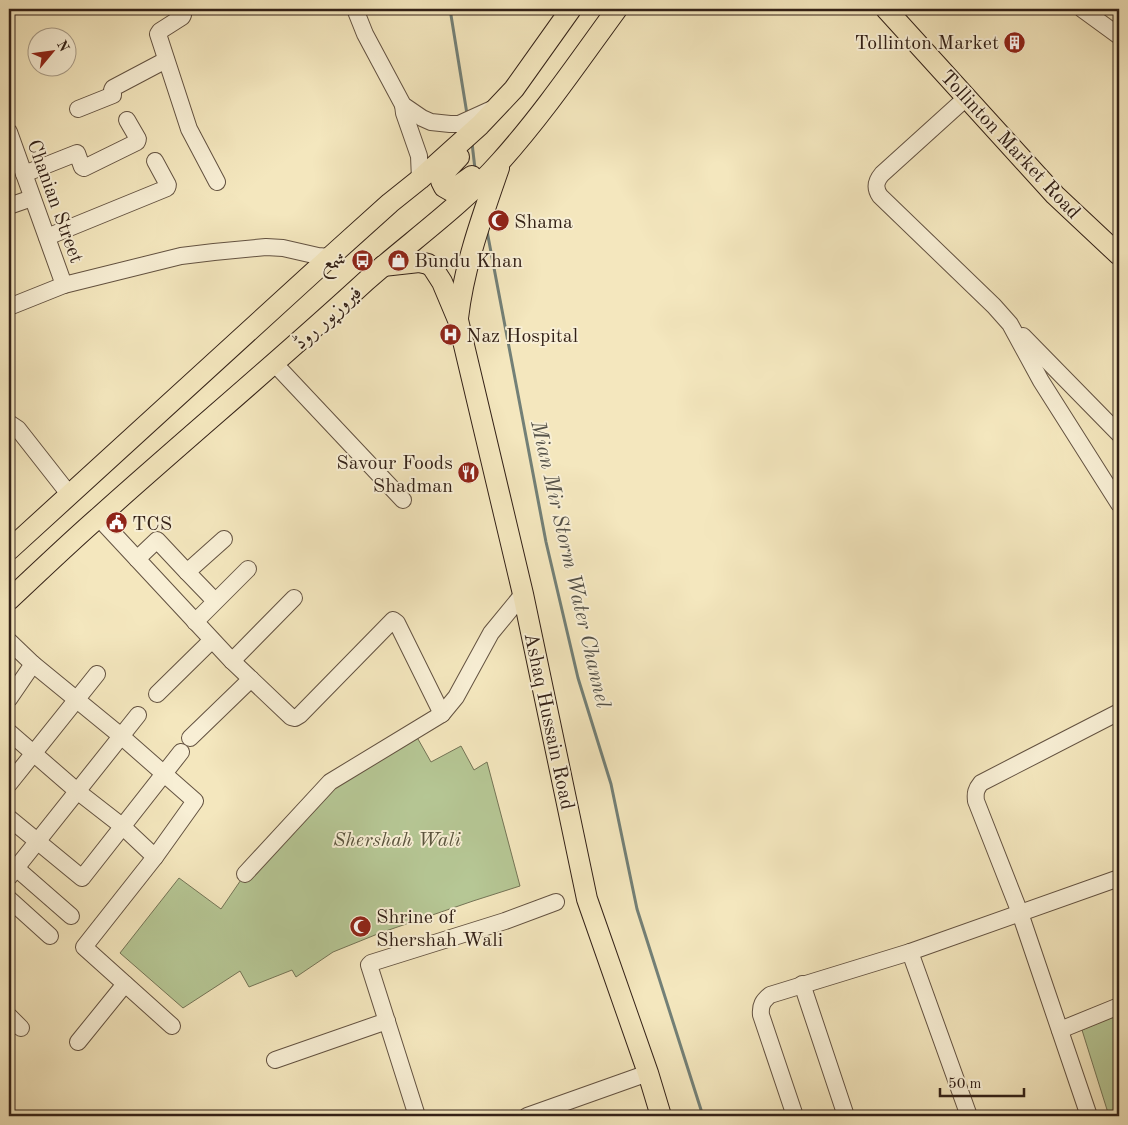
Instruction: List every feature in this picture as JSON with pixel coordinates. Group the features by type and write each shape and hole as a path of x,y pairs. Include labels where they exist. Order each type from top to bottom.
{"main road":[{"path":"517,142 456,188 451,191 444,187 441,181 443,174 488,129 571,9"},
{"name":"فیروزپور روڈ","path":"9,600 98,518 383,266 490,176 555,94 617,9"},
{"name":"Tollinton Market Road","path":"886,9 1055,195 1119,255"},
{"name":"Tollinton Market Road","path":"903,9 1018,137 1087,208 1119,235"},
{"path":"9,550 330,257 390,203 420,179 470,126 496,107 514,89"},
{"name":"Ashaq Hussain Road","path":"458,320 467,266 478,231 490,176"},
{"name":"Ashaq Hussain Road","path":"383,266 419,262 428,264 442,282 458,320 523,594 587,899 648,1073 661,1116"},
{"path":"9,560 55,518 69,494"},
{"path":"9,592 71,535 98,518"}],"street":[{"path":"181,9 182,17 158,32 189,129 217,182"},
{"path":"354,9 365,34 404,105 431,122 470,126"},
{"path":"1082,9 1119,36"},
{"path":"78,109 112,95 113,88 166,60"},
{"path":"966,98 882,174 877,180 877,192 994,306 1119,434"},
{"path":"404,105 404,113 419,156 420,179"},
{"path":"24,174 77,153 84,168 137,142 138,139 127,120"},
{"name":"Chanian Street","path":"9,132 64,285"},
{"path":"47,237 167,188 168,186 155,161"},
{"path":"9,206 32,198"},
{"path":"9,307 64,285 181,256 266,247 283,248 330,257"},
{"path":"1010,324 1040,380 1119,504"},
{"path":"274,363 403,500"},
{"path":"9,423 18,429 69,494"},
{"path":"98,518 232,661 291,716 295,718 300,716 393,620 397,623 442,714"},
{"path":"187,572 224,539"},
{"path":"137,559 156,540 215,601"},
{"path":"195,622 248,569"},
{"path":"245,874 330,782 442,714 456,697 491,633 523,594"},
{"path":"232,661 294,598"},
{"path":"157,694 212,640"},
{"path":"9,641 195,801 84,947 172,1026"},
{"path":"9,699 34,664"},
{"path":"9,784 97,674"},
{"path":"190,738 251,679"},
{"path":"1089,1116 1020,913 975,795 976,789 981,783 1119,712"},
{"path":"71,916 13,872 138,715"},
{"path":"9,732 122,826 155,856"},
{"path":"9,818 82,878 181,752"},
{"path":"795,1116 761,1015 760,1009 763,1001 770,995 910,952 1119,878"},
{"path":"9,899 50,936"},
{"path":"417,1116 369,965 505,921 556,902"},
{"path":"910,952 969,1116"},
{"path":"78,1042 125,984"},
{"path":"802,984 844,1116"},
{"path":"1060,1030 1119,1006"},
{"path":"9,1016 21,1028"},
{"path":"275,1060 387,1021"},
{"path":"527,1116 648,1073"}],"green space":[{"name":"Shershah Wali","path":"414,732 431,762 461,746 474,770 487,762 520,886 380,933 333,952 296,977 292,970 249,987 240,971 183,1008 120,953 179,878 221,909 245,874 330,782"},
{"path":"1119,1014 1119,1116 1109,1116 1082,1030"}],"waterway":[{"name":"Mian Mir Storm Water Channel","path":"450,9 467,114"},
{"name":"Mian Mir Storm Water Channel","path":"472,143 475,169"},
{"name":"Mian Mir Storm Water Channel","path":"487,231 546,542 578,678 611,784 637,909 703,1116"}],"place":[{"name":"Tollinton Market","path":"1015,42"},
{"name":"Shama","path":"498,221"},
{"name":"Bundu Khan","path":"398,260"},
{"name":"شمع","path":"362,261"},
{"name":"Naz Hospital","path":"450,335"},
{"name":"Savour Foods Shadman","path":"469,473"},
{"name":"TCS","path":"116,523"},
{"name":"Shrine of Shershah Wali","path":"360,927"}]}
